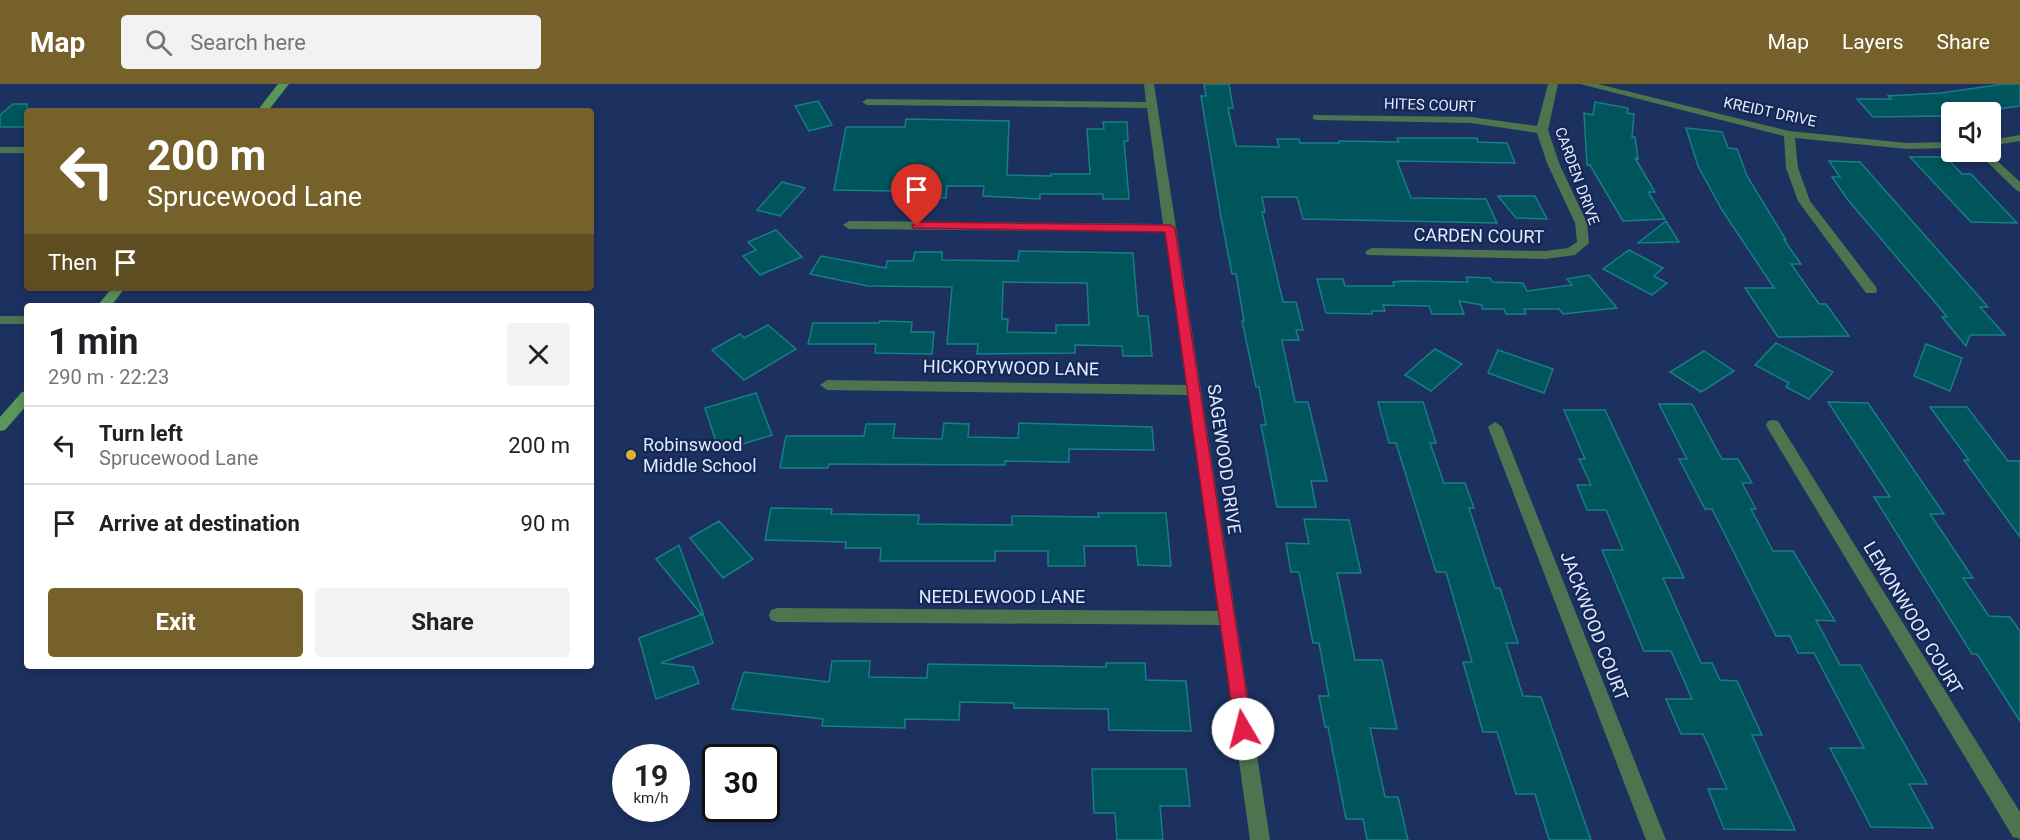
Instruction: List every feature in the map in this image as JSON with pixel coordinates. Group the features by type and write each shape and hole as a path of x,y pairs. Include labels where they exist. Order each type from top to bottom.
{"street":[{"path":"264,108 284,84"},
{"name":"SAGEWOOD DRIVE","path":"1149,84 1260,840"},
{"name":"CARDEN DRIVE","path":"1553,84 1542,130 1553,163 1581,223 1583,243"},
{"name":"KREIDT DRIVE","path":"1585,84 1789,134 1907,146 1941,145"},
{"path":"867,102 1152,105"},
{"name":"HITES COURT","path":"1317,117 1471,120 1542,130"},
{"path":"1789,134 1792,168 1804,201 1871,290"},
{"path":"2001,141 2020,138"},
{"path":"0,150 24,150"},
{"path":"1993,162 2020,188"},
{"path":"849,225 1170,228"},
{"name":"CARDEN COURT","path":"1371,252 1545,255 1571,252 1583,243"},
{"path":"106,303 116,291"},
{"path":"0,320 24,320"},
{"name":"HICKORYWOOD LANE","path":"827,385 1194,390"},
{"path":"0,426 24,399"},
{"name":"LEMONWOOD COURT","path":"1773,425 2020,830"},
{"name":"JACKWOOD COURT","path":"1495,427 1656,840"},
{"name":"NEEDLEWOOD LANE","path":"777,615 1227,618"}],"building":[{"path":"1204,84 1229,84 1233,108 1228,108 1236,146 1279,147 1277,139 1299,139 1300,143 1339,143 1339,141 1399,142 1397,138 1477,138 1478,142 1507,143 1515,163 1397,161 1411,198 1486,199 1497,223 1303,219 1297,197 1262,197 1265,212 1262,212 1283,302 1296,302 1303,330 1296,330 1299,340 1282,340 1295,402 1308,402 1327,481 1311,481 1316,507 1277,507 1261,425 1266,425 1259,387 1256,387 1242,321 1244,321 1236,274 1232,274 1221,217 1201,96 1206,96"},
{"path":"2004,84 2020,84 2020,106 2001,109 2001,102 1941,102 1941,117 1873,117 1857,99 1891,99 1888,96 1941,93"},
{"path":"818,101 832,125 809,131 795,106"},
{"path":"1595,102 1628,108 1627,113 1634,114 1632,137 1635,137 1638,159 1635,158 1655,192 1648,192 1665,219 1623,221 1590,165 1587,165 1584,113 1593,115"},
{"path":"13,104 27,104 27,108 24,108 24,127 0,127 0,115"},
{"path":"906,119 1009,121 1007,175 1051,176 1051,174 1090,174 1087,129 1104,129 1103,122 1127,122 1128,141 1124,141 1129,199 1103,199 1103,194 1040,194 1040,199 983,196 984,186 947,186 946,198 893,197 894,191 834,190 846,127 905,127"},
{"path":"1686,128 1722,132 1728,148 1737,149 1747,176 1786,240 1784,240 1801,264 1791,264 1819,304 1826,304 1849,336 1778,337 1745,288 1774,288 1722,210 1698,166"},
{"path":"1910,157 1941,157 1941,162 1951,162 1962,174 1971,174 2017,223 1971,222"},
{"path":"1829,161 1860,162 1988,307 1980,307 2005,335 1970,335 1966,346 1942,317 1947,317 1939,307 1848,200 1832,177 1840,177"},
{"path":"782,182 805,188 780,216 757,210"},
{"path":"1498,196 1535,196 1547,219 1516,218"},
{"path":"1666,221 1679,242 1638,243"},
{"path":"776,230 802,257 760,275 743,256 756,250 748,242"},
{"path":"1629,250 1663,268 1654,276 1667,283 1652,295 1603,269"},
{"path":"1019,251 1133,253 1138,316 1148,316 1152,356 1123,356 1122,346 1075,345 1075,353 977,354 978,344 947,344 952,287 868,286 810,274 821,256 886,268 887,261 913,261 915,252 942,252 942,260 1018,261","holes":["1003,282 1087,283 1089,325 1056,325 1056,333 1007,332 1008,319 1002,319"]},
{"path":"1589,275 1617,308 1563,314 1559,309 1524,309 1526,314 1506,314 1504,309 1482,309 1482,305 1459,301 1464,314 1432,314 1429,306 1383,305 1385,311 1372,311 1372,314 1326,313 1317,279 1343,279 1345,286 1394,286 1393,282 1468,282 1466,277 1490,278 1492,282 1523,283 1527,291 1572,285 1567,279"},
{"path":"880,321 912,322 911,332 934,332 932,354 875,353 876,344 808,344 813,323 879,323"},
{"path":"768,325 796,349 744,380 712,350 740,334 744,338"},
{"path":"1776,343 1833,372 1809,399 1786,387 1789,383 1755,365"},
{"path":"1926,344 1962,358 1950,391 1914,376"},
{"path":"1435,349 1462,364 1431,391 1405,375"},
{"path":"1498,350 1553,369 1544,393 1488,373"},
{"path":"1704,351 1734,371 1701,392 1670,372"},
{"path":"756,393 772,435 719,451 705,408"},
{"path":"1378,402 1423,402 1436,443 1430,443 1444,483 1465,483 1474,508 1469,508 1495,588 1500,588 1518,643 1506,643 1523,696 1541,697 1591,840 1549,840 1535,794 1516,794 1497,732 1483,732 1463,662 1472,662 1446,572 1436,572 1396,443 1389,443"},
{"path":"1828,402 1868,403 1944,514 1930,514 1973,578 1963,578 1989,616 2010,617 2020,631 2020,721 1977,654 1972,654 1874,497 1890,497"},
{"path":"1659,404 1692,404 1722,459 1738,459 1752,483 1742,483 1756,509 1751,509 1773,551 1793,551 1835,621 1816,620 1840,665 1860,665 1927,784 1909,784 1933,828 1871,827 1830,748 1864,748 1814,653 1798,653 1790,636 1776,636 1712,509 1705,509 1679,459 1687,459"},
{"path":"1930,407 1967,407 2008,461 2020,461 2020,537 1964,460 1969,460"},
{"path":"1564,410 1605,410 1684,578 1663,578 1701,663 1712,663 1720,680 1737,681 1762,735 1752,735 1795,830 1724,829 1708,789 1727,789 1703,734 1681,734 1666,699 1692,699 1671,651 1644,651 1602,550 1623,550 1606,510 1587,510 1577,485 1591,485 1579,459 1585,459"},
{"path":"944,423 969,424 968,437 1018,438 1019,423 1152,427 1154,450 1069,449 1069,462 1005,461 1005,465 829,464 828,468 780,468 786,436 864,436 866,424 895,424 893,438 942,439"},
{"path":"771,508 832,509 831,514 919,515 918,524 1012,525 1012,516 1099,517 1098,513 1166,513 1171,566 1138,565 1136,546 1084,546 1085,566 1048,566 1048,551 995,551 995,561 880,561 881,548 845,548 846,542 765,540"},
{"path":"1304,519 1349,520 1361,573 1337,573 1355,660 1382,660 1397,729 1370,728 1385,797 1398,797 1408,840 1367,840 1363,819 1346,819 1328,727 1325,727 1319,696 1329,696 1319,643 1313,643 1299,572 1291,572 1286,543 1309,544"},
{"path":"719,521 753,559 723,578 690,538"},
{"path":"679,545 703,613 701,614 656,559"},
{"path":"703,614 713,643 661,663 693,667 699,683 656,699 639,638"},
{"path":"832,661 870,661 869,677 927,678 928,664 1106,667 1106,663 1145,663 1146,680 1186,681 1191,731 1109,730 1108,709 1014,708 1014,703 960,702 959,720 905,719 905,728 822,726 823,719 732,709 744,672 829,682"},
{"path":"1092,769 1186,769 1190,806 1160,806 1163,840 1117,840 1115,813 1094,813"}],"place":[{"name":"Robinswood Middle School","path":"631,455"}],"route":[{"path":"917,226 1170,228 1243,729"}]}
